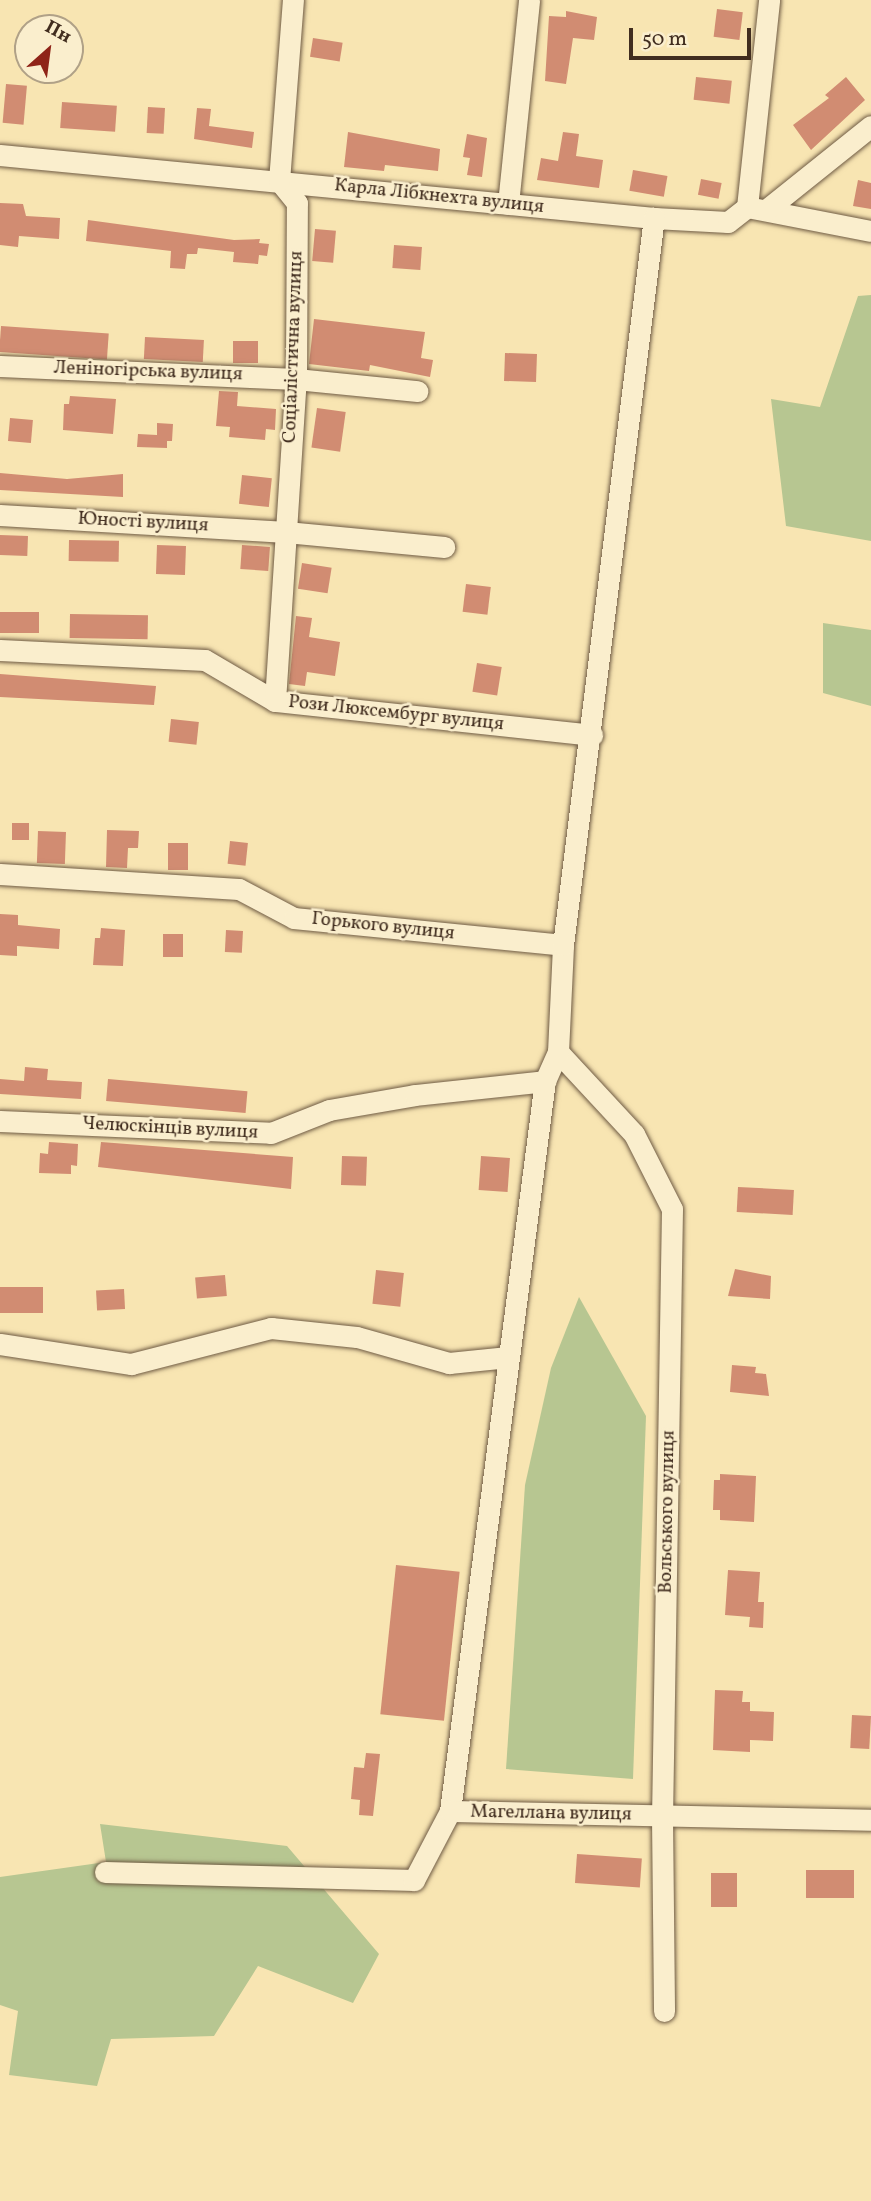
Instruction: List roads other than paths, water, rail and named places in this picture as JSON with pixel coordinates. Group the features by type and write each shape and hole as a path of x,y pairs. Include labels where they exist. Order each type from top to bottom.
{"street":[{"path":"279,181 293,0"},
{"path":"508,204 529,0"},
{"path":"769,0 757,209 871,231"},
{"name":"Карла Лібкнехта вулиця","path":"0,155 654,218 728,222 757,209 871,126"},
{"name":"Соціалістична вулиця","path":"275,701 296,379 297,203 279,181"},
{"path":"450,1811 544,1081 558,1052 563,945 592,735 654,218"},
{"name":"Леніногірська вулиця","path":"0,366 296,379 416,391"},
{"name":"Юності вулиця","path":"0,515 286,531 444,547"},
{"name":"Рози Люксембург вулиця","path":"0,650 205,660 275,701 592,735"},
{"name":"Горького вулиця","path":"0,874 239,889 294,918 563,945"},
{"name":"Вольського вулиця","path":"558,1052 634,1134 672,1209 662,1817 664,2011"},
{"name":"Челюскінців вулиця","path":"0,1121 271,1133 329,1110 415,1094 544,1081"},
{"path":"0,1344 131,1364 271,1328 358,1338 449,1363 508,1357"},
{"name":"Магеллана вулиця","path":"105,1872 414,1880 450,1811 871,1820"}]}
